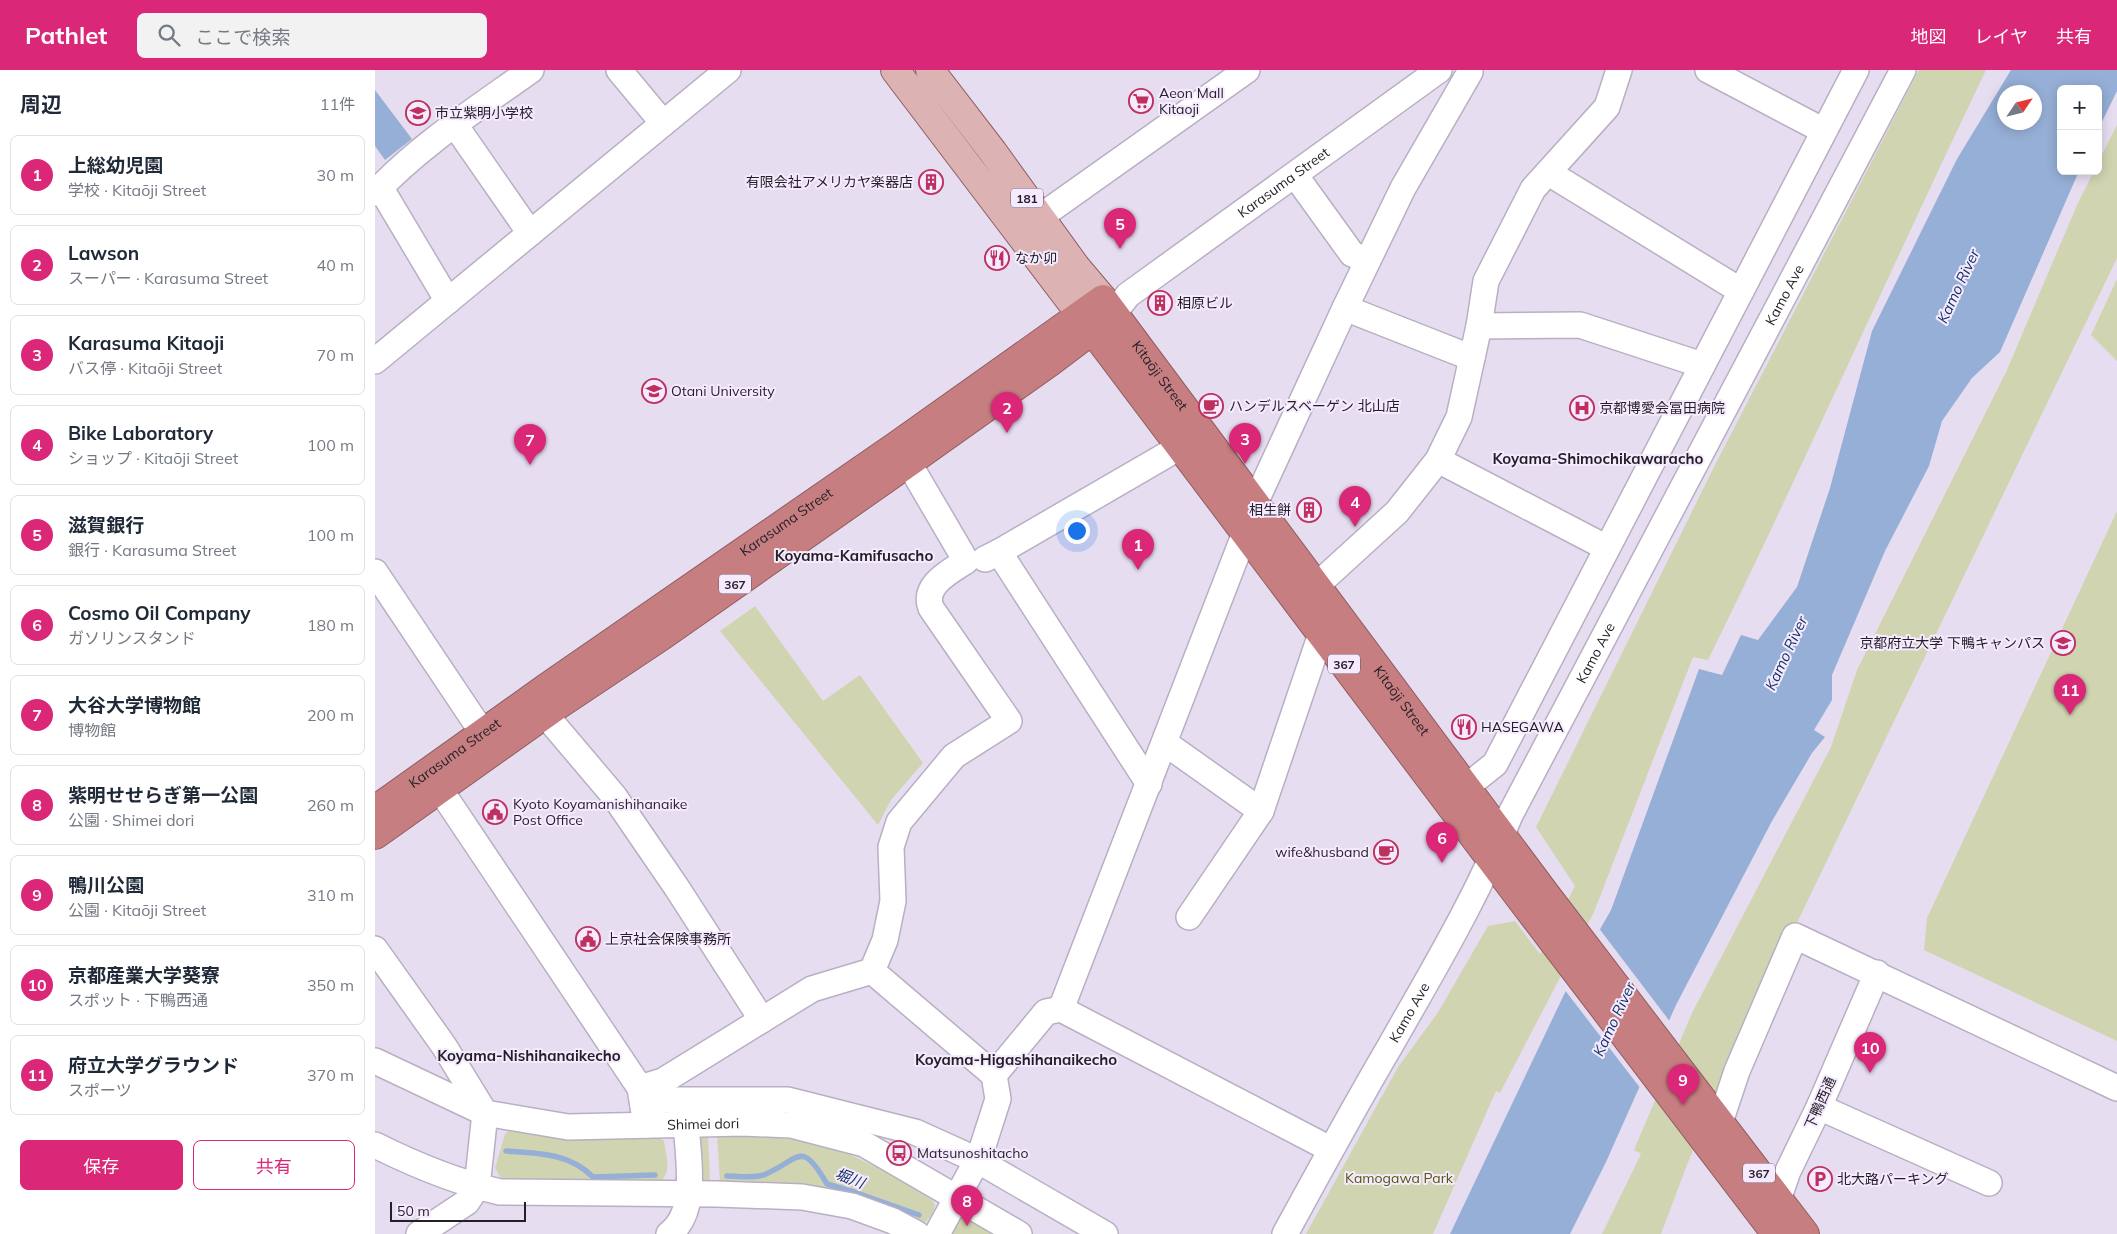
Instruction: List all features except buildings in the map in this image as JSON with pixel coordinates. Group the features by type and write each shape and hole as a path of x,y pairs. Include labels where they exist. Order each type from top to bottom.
{"highway":[{"name":"Kitaōji Street","path":"1104,311 1180,447 1321,634 1496,847 1712,1124 1779,1200 1805,1234"},
{"name":"Kitaōji Street","path":"1104,311 1255,504 1466,787 1496,847"},
{"name":"Karasuma Street","path":"375,835 485,732 537,706 663,635 902,455 1050,362 1104,311"},
{"name":"Karasuma Street","path":"375,810 434,781 537,706"},
{"name":"Kitaōji Street","path":"1712,1124 1770,1231"}],"main road":[{"name":"Kitaōji Street","path":"895,70 1104,311"},
{"name":"Kitaōji Street","path":"930,70 1040,217 1104,311"}],"street":[{"path":"448,301 377,190 392,174 531,70"},
{"path":"619,70 663,123"},
{"path":"375,361 728,70"},
{"path":"1040,217 1247,70"},
{"name":"Karasuma Street","path":"1104,311 1439,70"},
{"path":"1255,504 1367,260 1403,188 1471,72 1469,70"},
{"path":"1316,586 1397,512 1438,460 1459,417 1479,326 1486,281 1533,189 1607,108 1619,70"},
{"path":"1708,70 1824,131"},
{"path":"1466,787 1495,764 1856,70"},
{"name":"Kamo Ave","path":"1285,1234 1330,1149 1434,970 1496,847 1510,815 1903,70"},
{"path":"455,125 530,233"},
{"path":"1549,173 1741,291"},
{"path":"1295,175 1352,254 1367,260"},
{"path":"1345,308 1472,358"},
{"path":"1479,326 1580,325 1702,365"},
{"path":"872,971 885,940 893,902 891,847 899,822 954,756 1009,721 930,605 933,586 937,581 966,561 987,559 1180,447"},
{"path":"902,455 966,561"},
{"path":"1438,460 1607,548"},
{"path":"1061,1010 1245,533"},
{"path":"999,552 1149,784"},
{"path":"375,572 474,720 485,732"},
{"path":"1189,916 1261,811 1321,634"},
{"path":"537,706 614,796 677,888 762,1020"},
{"path":"1165,743 1261,811"},
{"path":"434,781 643,1106"},
{"path":"1712,1124 1795,936 1877,973 2117,1088"},
{"path":"375,949 444,1046 485,1113 477,1187 467,1202 419,1234"},
{"path":"643,1106 663,1081 812,989 872,971"},
{"path":"872,971 994,1075 998,1099 977,1160 937,1234"},
{"name":"下鴨西通","path":"1770,1231 1788,1171 1819,1107 1877,973"},
{"path":"994,1075 1046,1012 1061,1010 1330,1149"},
{"name":"Shimei dori","path":"375,1061 485,1113 568,1127 643,1106 686,1124 791,1125 864,1144 1019,1234"},
{"path":"643,1106 664,1100 787,1100 915,1132 977,1160 1105,1234"},
{"path":"1819,1107 1989,1183"},
{"path":"669,1234 677,1228 690,1194 686,1124"},
{"path":"375,1145 437,1173 477,1187 500,1192 802,1197 852,1206 893,1222 917,1234"}],"green space":[{"name":"Kamogawa Park","path":"1919,70 1986,70 1779,513 1708,660 1693,657 1594,912 1500,1093 1496,1091 1433,1234 1306,1234 1398,1067 1437,1014 1488,926 1515,921 1540,954 1575,886 1536,827 1715,465"},
{"path":"2117,125 2117,258 1731,1060 1687,1165 1661,1234 1602,1234 1641,1154 1634,1150 1692,1013 1831,747 1857,670 2007,370 2077,205 2092,175 2102,175 2102,154"},
{"path":"2117,279 2117,361 2091,335"},
{"name":"京都府立大学 下鴨キャンパス","path":"2117,511 2117,1041 1924,950 1927,918"},
{"path":"755,606 823,701 860,675 923,763 891,800 878,825 720,631"},
{"path":"511,1129 656,1135 664,1141 667,1170 662,1180 656,1184 512,1181 500,1177 495,1168 505,1134"},
{"path":"708,1135 710,1182 703,1180 700,1176 700,1141 701,1138"},
{"path":"717,1135 797,1139 851,1155 893,1175 932,1200 935,1205 933,1211 922,1224 858,1198 787,1184 720,1182"},
{"path":"964,1216 996,1234 948,1234 958,1217"}],"water":[{"name":"Kamo River","path":"2011,70 2117,70 2117,91 2102,122 2102,85 2057,85 2057,175 2077,175 2000,352 1972,378 1942,421 1929,466 1885,551 1832,675 1832,700 1814,730 1825,737 1812,753 1772,821 1676,1005 1606,1162 1570,1234 1450,1234 1570,982 1611,910 1699,669 1722,675 1741,635 1758,640 1797,587 1830,488 1872,331 1957,159 1997,93 1997,130 2042,130 2042,85 2002,85"},
{"path":"375,90 412,139 385,160 375,146"}],"pier":[{"path":"1598,927 1671,1023 1641,1089 1564,989"}],"waterway":[{"name":"堀川","path":"506,1151 553,1156 574,1163 593,1177 655,1175"},
{"name":"堀川","path":"727,1176 761,1176 799,1156 805,1157 811,1161 827,1184 919,1215"}],"place":[{"name":"Aeon Mall Kitaoji","path":"1141,101"},
{"name":"市立紫明小学校","path":"418,113"},
{"name":"有限会社アメリカヤ楽器店","path":"931,182"},
{"name":"滋賀銀行","path":"1120,249"},
{"name":"なか卯","path":"997,258"},
{"name":"相原ビル","path":"1160,303"},
{"name":"Otani University","path":"654,391"},
{"name":"ハンデルスベーゲン 北山店","path":"1211,406"},
{"name":"京都博愛会冨田病院","path":"1582,408"},
{"name":"Lawson","path":"1007,433"},
{"name":"Karasuma Kitaoji","path":"1245,464"},
{"name":"大谷大学博物館","path":"530,465"},
{"name":"相生餅","path":"1309,510"},
{"name":"Bike Laboratory","path":"1355,527"},
{"name":"上総幼児園","path":"1138,570"},
{"name":"京都府立大学 下鴨キャンパス","path":"2063,643"},
{"name":"府立大学グラウンド","path":"2070,715"},
{"name":"HASEGAWA","path":"1464,727"},
{"name":"Kyoto Koyamanishihanaike Post Office","path":"495,812"},
{"name":"wife&husband","path":"1386,852"},
{"name":"Cosmo Oil Company","path":"1442,863"},
{"name":"上京社会保険事務所","path":"588,939"},
{"name":"京都産業大学葵寮","path":"1870,1073"},
{"name":"鴨川公園","path":"1683,1105"},
{"name":"Matsunoshitacho","path":"899,1153"},
{"name":"北大路パーキング","path":"1820,1179"},
{"name":"紫明せせらぎ第一公園","path":"967,1226"}],"district":[{"name":"Koyama-Shimochikawaracho","path":"1598,458"},
{"name":"Koyama-Kamifusacho","path":"854,555"},
{"name":"Koyama-Nishihanaikecho","path":"529,1055"},
{"name":"Koyama-Higashihanaikecho","path":"1016,1059"}]}
